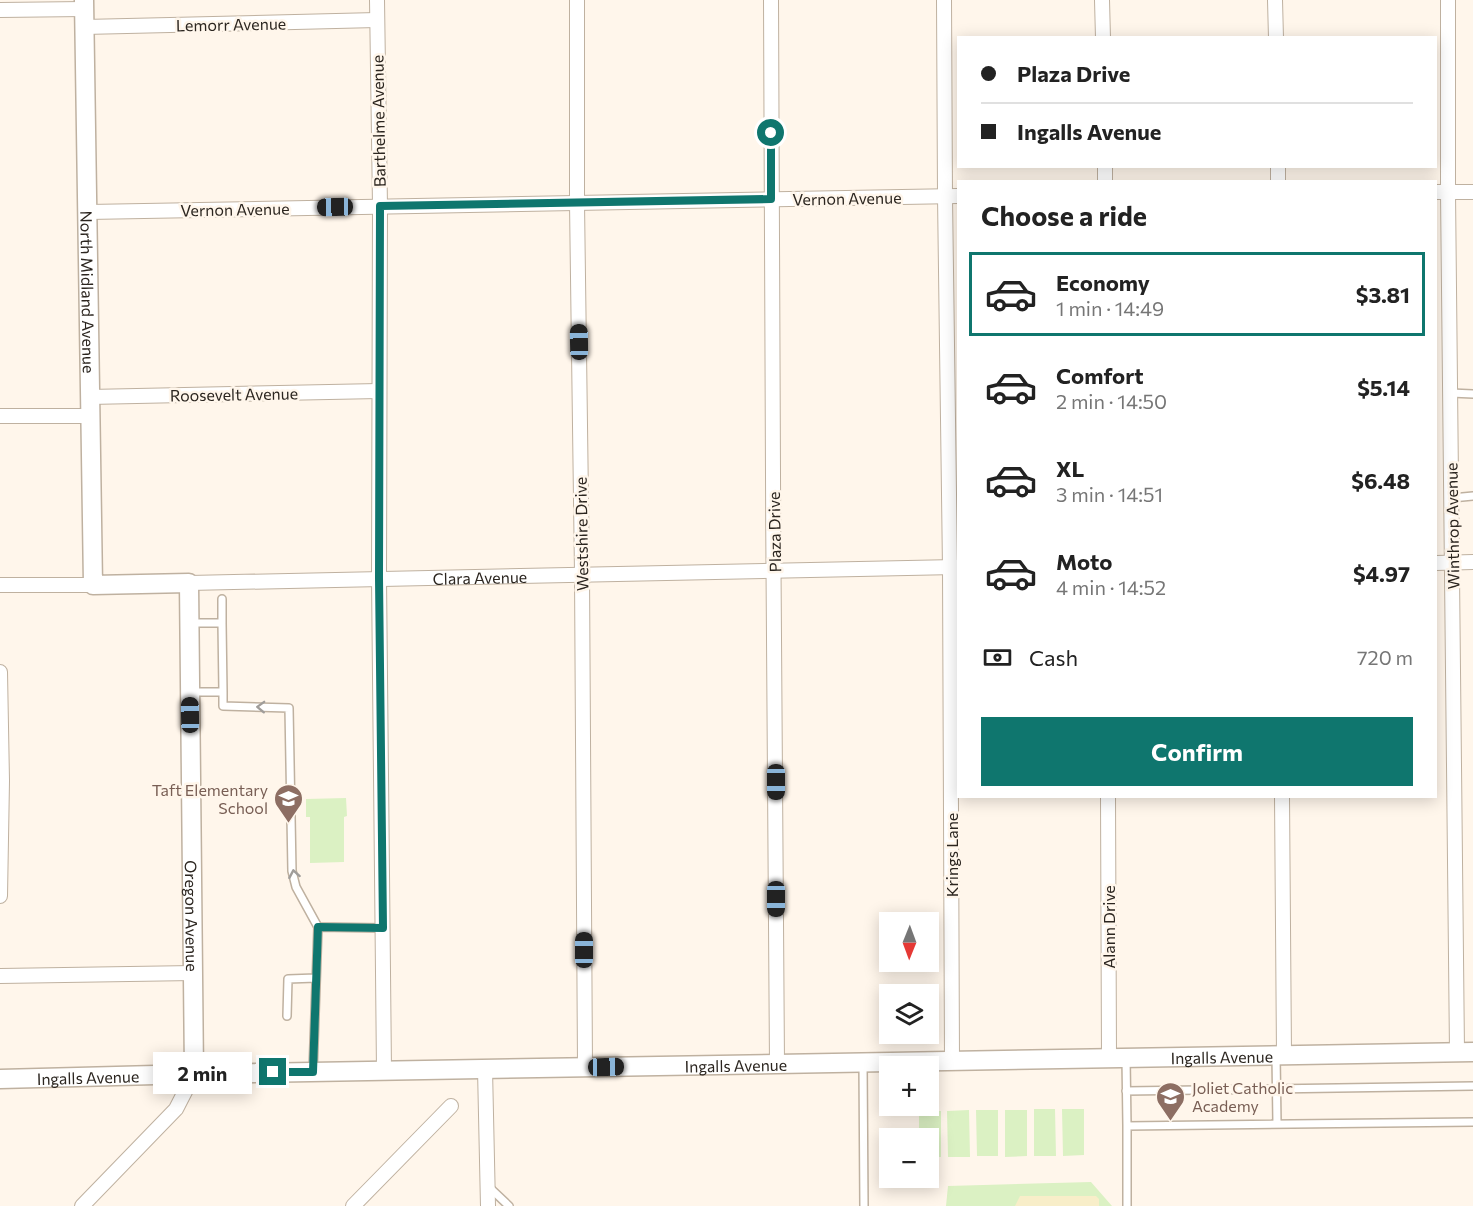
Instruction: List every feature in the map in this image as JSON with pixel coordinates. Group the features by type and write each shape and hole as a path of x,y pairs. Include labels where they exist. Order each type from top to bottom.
{"street":[{"name":"Barthelme Avenue","path":"377,0 384,1071"},
{"name":"Westshire Drive","path":"577,0 585,1067"},
{"name":"Plaza Drive","path":"771,0 777,1064"},
{"name":"Krings Lane","path":"944,0 952,196 954,568 952,1061"},
{"path":"1102,0 1103,36"},
{"path":"1275,0 1276,36"},
{"name":"Winthrop Avenue","path":"1448,0 1442,192 1451,393 1465,1052"},
{"name":"Lemorr Avenue","path":"0,10 377,20"},
{"name":"North Midland Avenue","path":"84,12 93,585"},
{"path":"1442,192 1473,192"},
{"name":"Vernon Avenue","path":"88,212 952,196"},
{"name":"Roosevelt Avenue","path":"0,417 89,406 379,392"},
{"path":"1437,562 1473,562"},
{"name":"Clara Avenue","path":"0,585 954,568"},
{"name":"Oregon Avenue","path":"82,1206 176,1109 194,1074 189,582"},
{"path":"0,672 0,896"},
{"name":"Alann Drive","path":"1108,798 1118,1058"},
{"path":"1280,1055 1282,798"},
{"path":"0,976 194,973"},
{"name":"Ingalls Avenue","path":"0,1079 1465,1052"},
{"path":"485,1069 488,1206"},
{"path":"353,1206 451,1106"}],"lane":[{"path":"1451,393 1473,394"},
{"path":"1452,498 1473,496"},
{"path":"222,599 223,706 289,708 292,871 296,887 318,927 313,1072"},
{"path":"189,623 222,623"},
{"path":"190,692 223,692"},
{"path":"318,927 383,928"},
{"path":"286,1016 288,979 316,978"},
{"path":"1277,1124 1276,1089 1280,1055"},
{"path":"1118,1058 1126,1091 1127,1206"},
{"path":"863,1063 864,1206"},
{"path":"1126,1091 1473,1086"},
{"path":"1126,1126 1473,1122"},
{"path":"487,1184 509,1206"}],"green space":[{"path":"346,798 344,862 310,863 310,817 306,817 306,799"},
{"path":"1034,1109 1055,1109 1056,1156 1034,1156"},
{"path":"1062,1109 1084,1109 1084,1155 1063,1156"},
{"path":"969,1110 970,1157 948,1157 947,1111"},
{"path":"976,1110 998,1110 998,1156 977,1156"},
{"path":"1005,1110 1027,1110 1027,1156 1005,1157"},
{"path":"939,1111 941,1111 941,1157 939,1157 939,1128 919,1128 919,1116 939,1116"},
{"path":"1091,1182 1112,1206 946,1206 948,1186"}],"sand":[{"path":"1020,1196 1096,1196 1099,1199 1099,1206 1015,1206"}],"place":[{"name":"Taft Elementary School","path":"289,824"},
{"name":"Joliet Catholic Academy","path":"1171,1122"}],"route":[{"path":"273,1072 313,1072 318,927 383,928 379,578 380,206 771,199 771,133"}]}
